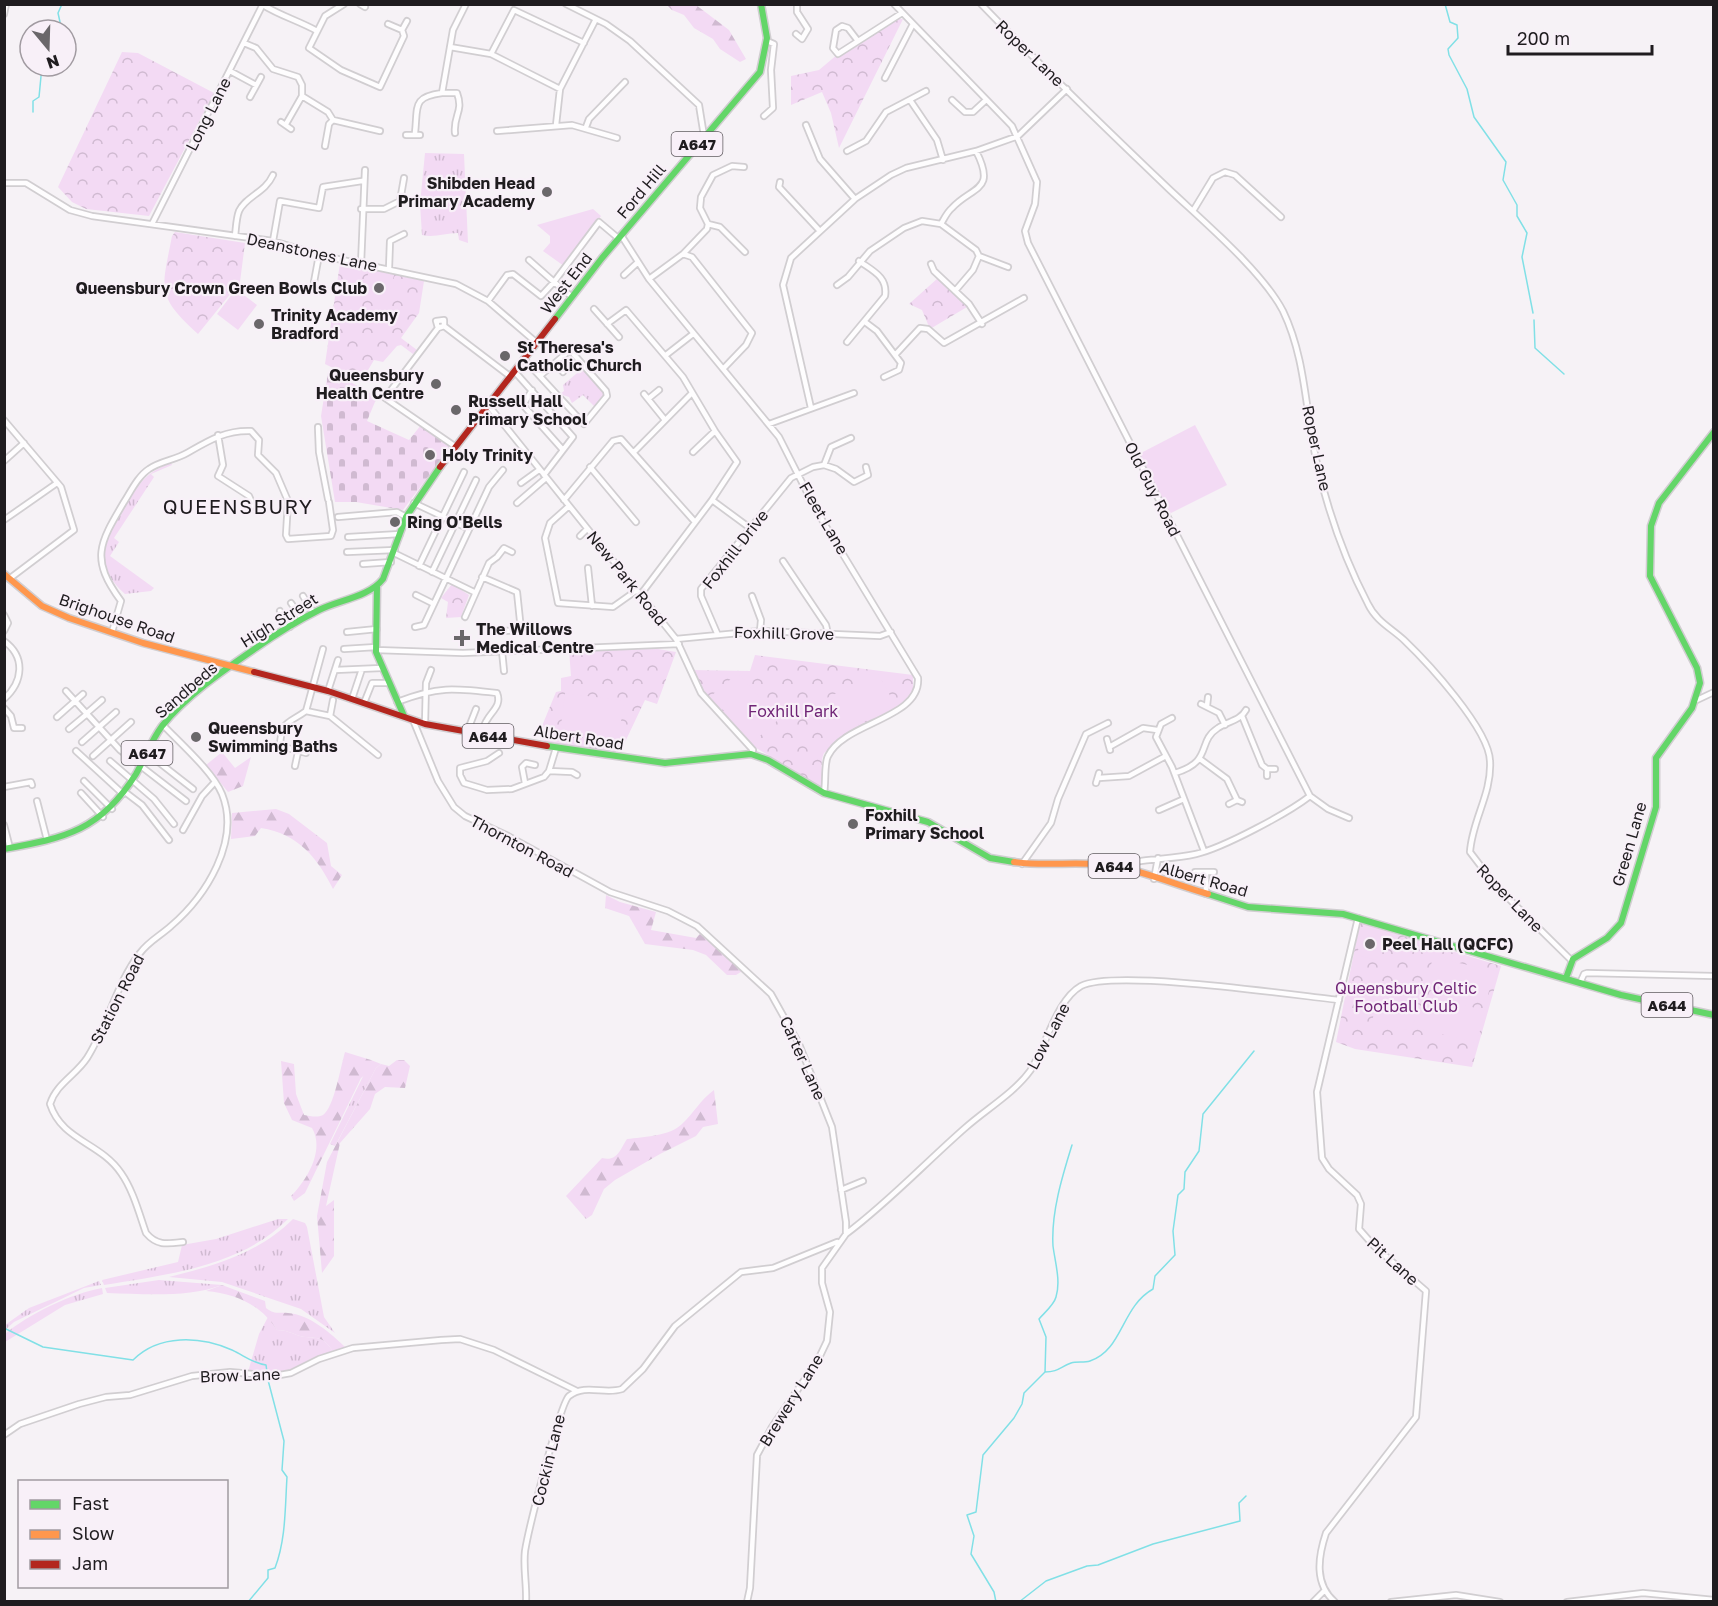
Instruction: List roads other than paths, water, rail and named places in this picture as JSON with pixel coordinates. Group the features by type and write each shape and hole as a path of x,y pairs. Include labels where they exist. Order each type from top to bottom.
{"main road":[{"name":"A647","path":"761,4 767,41"},
{"name":"Ford Hill","path":"619,237 760,72 767,50 767,41"},
{"name":"West End","path":"377,587 391,562 406,517 414,503 571,296 619,237"},
{"path":"1697,700 1700,678 1697,668 1650,576 1649,537 1659,503 1713,432"},
{"name":"Brighouse Road","path":"7,577 42,606 112,632 231,668"},
{"path":"377,587 376,649 396,702 404,716"},
{"name":"High Street","path":"231,668 313,612 377,587"},
{"name":"Albert Road","path":"231,668 328,691 425,724 556,748 665,763 751,754"},
{"name":"Sandbeds","path":"47,840 81,831 112,810 140,767 163,725 231,668"},
{"name":"Green Lane","path":"1571,960 1614,933 1621,923 1656,807 1656,758 1697,700"},
{"name":"A644","path":"751,754 768,760 824,793"},
{"name":"Albert Road","path":"824,793 928,822 990,858 1022,864 1088,863 1116,866 1248,907 1343,914 1410,931 1566,978"},
{"name":"A647","path":"7,849 47,840"},
{"path":"1566,978 1566,968 1571,960"},
{"name":"A644","path":"1566,978 1713,1015"}],"street":[{"path":"4,14 6,4"},
{"path":"344,4 325,16 309,48 341,70 380,87 404,36 402,30 407,21"},
{"path":"442,93 453,30 466,4"},
{"path":"566,4 596,19 630,41 699,105 704,136"},
{"path":"796,34 802,39 808,29 797,12 797,4"},
{"name":"Old Guy Road","path":"894,4 1012,126 1018,136 1037,182 1035,204 1025,231 1028,243 1310,796"},
{"name":"Roper Lane","path":"981,4 1228,245 1274,297 1282,310 1302,367 1318,468 1347,557 1367,604 1374,615 1401,638 1426,665 1479,729 1486,743 1490,776 1485,803 1470,852 1496,886 1571,960"},
{"path":"263,5 281,16 291,16 317,31"},
{"name":"Long Lane","path":"152,224 263,5"},
{"path":"491,54 514,10 584,43"},
{"path":"858,41 848,28 842,26 836,30 833,48 838,54 902,14"},
{"path":"556,125 560,89 596,19"},
{"path":"388,24 402,30"},
{"path":"885,78 913,24"},
{"path":"764,116 773,108 771,70 774,44 767,41"},
{"path":"244,43 256,48 273,69 298,76 302,85 302,96 284,123 291,129"},
{"path":"450,47 491,54 560,89"},
{"path":"230,71 256,85"},
{"path":"250,97 261,76"},
{"path":"586,127 589,119 625,82"},
{"path":"811,408 783,285 791,258 855,199 906,168 976,151 1018,136 1067,89"},
{"path":"847,151 866,141 886,112 926,91"},
{"path":"406,135 418,134 419,100 424,96 442,93 456,93 461,110 454,122 455,133"},
{"path":"302,96 328,112 333,120 380,131"},
{"path":"910,100 937,140 943,160"},
{"path":"952,100 965,112 973,112 986,100"},
{"path":"461,110 468,110"},
{"path":"325,146 329,124 333,120"},
{"path":"496,131 556,125 586,127 617,138"},
{"path":"807,125 820,159 855,199"},
{"path":"941,224 952,207 978,191 983,181 983,168 976,151"},
{"path":"744,167 732,166 713,175 701,198 700,208 708,224 720,227 745,252"},
{"path":"361,264 364,170"},
{"path":"1192,211 1213,178 1225,172 1235,175 1281,217"},
{"path":"235,236 239,211 268,186 273,175"},
{"path":"361,209 384,209 398,203 402,198 405,178"},
{"path":"273,241 280,201 319,208 323,187 362,181"},
{"path":"780,182 779,187 819,230"},
{"name":"Deanstones Lane","path":"4,183 26,183 70,210 92,216 273,241 319,255 456,284 488,301 537,343"},
{"path":"1270,207 1276,201"},
{"path":"837,285 848,277 859,261 873,248 910,225 922,221 941,224 976,250 979,256 1008,267"},
{"path":"488,301 507,274 513,274 541,296 599,222 619,237"},
{"path":"649,279 683,254 708,224"},
{"path":"389,269 390,241 404,234"},
{"name":"Fleet Lane","path":"619,237 632,250 637,263 693,334 769,424 799,473 816,510 918,678 916,693 908,704 863,728 831,751 826,762 827,775 824,793"},
{"path":"683,254 692,257 752,333 746,345 723,369"},
{"path":"314,282 319,255"},
{"path":"955,291 973,270 979,256"},
{"path":"529,260 571,296"},
{"path":"847,342 885,296 883,278 859,261"},
{"path":"624,275 637,263"},
{"path":"931,264 934,271 955,291 982,324"},
{"path":"895,355 920,328 928,329 944,344 1024,298"},
{"path":"594,309 619,337"},
{"path":"569,506 550,522 545,538 556,599 562,605 616,606 639,592 712,500 737,462 691,394 688,385 626,310 607,324"},
{"path":"438,328 436,322 440,319 444,321 444,326 513,374 532,390 573,437 545,477 517,503"},
{"path":"865,322 872,325 900,363 899,370 884,377"},
{"path":"444,326 438,328 385,398 456,447"},
{"path":"666,356 693,334"},
{"path":"525,359 584,424 608,393 570,350 541,375"},
{"path":"555,363 563,372"},
{"path":"532,390 523,405 563,450"},
{"path":"648,399 659,390"},
{"path":"769,424 854,393"},
{"path":"644,394 665,420"},
{"path":"634,452 691,394"},
{"name":"New Park Road","path":"489,406 678,642 701,693 753,750 751,754"},
{"path":"4,420 62,488 74,530 7,577"},
{"path":"112,632 121,610 121,601 108,583 100,556 101,541 143,473 153,466 184,455 218,435 254,432 257,436 258,455 276,473 288,501 286,524 288,539 331,536 333,530 319,452 318,427"},
{"path":"693,452 715,431"},
{"path":"218,435 223,465 218,476 249,496 256,505 249,510"},
{"path":"824,465 831,447 851,438"},
{"path":"564,500 590,467 617,439 624,442 634,452 695,522"},
{"path":"4,460 24,443"},
{"path":"799,473 824,465 836,469 849,481 854,482 869,477 866,467"},
{"path":"590,467 636,522"},
{"path":"415,627 424,625 489,487 503,470"},
{"path":"521,483 539,470"},
{"path":"419,566 464,472"},
{"name":"Foxhill Drive","path":"717,633 700,589 799,473"},
{"path":"432,572 476,480"},
{"path":"4,520 57,483"},
{"path":"712,500 750,528"},
{"path":"414,503 470,529"},
{"path":"338,517 397,512 406,517"},
{"path":"580,536 587,529"},
{"path":"348,537 401,534"},
{"path":"465,617 489,562 498,557 504,548 512,552"},
{"path":"347,552 395,552 474,592"},
{"path":"783,561 826,625 828,634"},
{"path":"363,564 391,562"},
{"path":"592,606 588,571 596,573"},
{"path":"482,577 517,592 521,630"},
{"path":"303,596 313,612"},
{"path":"416,596 434,604"},
{"path":"752,596 761,620 760,631"},
{"path":"291,603 302,619"},
{"path":"280,611 290,627"},
{"path":"4,615 8,623 4,631"},
{"path":"347,632 376,629"},
{"path":"500,631 532,630"},
{"name":"Foxhill Grove","path":"344,650 376,649 463,653 678,642 717,633 760,631 880,636 891,632"},
{"path":"4,641 16,652 21,673 21,678 4,699"},
{"path":"306,711 323,649"},
{"path":"502,651 504,671"},
{"path":"328,691 338,660"},
{"path":"335,670 382,668"},
{"path":"352,699 362,669"},
{"path":"425,724 431,670"},
{"path":"364,703 372,683 388,682"},
{"path":"396,702 427,690 446,687 497,693 499,698 495,712 487,718 482,735"},
{"path":"66,691 111,740 140,767 186,801"},
{"path":"1697,700 1713,692"},
{"path":"57,717 83,694"},
{"path":"1207,706 1209,697"},
{"path":"69,729 102,700"},
{"path":"330,716 333,700"},
{"path":"1201,704 1219,713 1225,725"},
{"path":"4,708 11,716 14,728 22,728"},
{"path":"467,732 476,709"},
{"path":"1175,773 1195,765 1213,733 1242,716 1246,710"},
{"path":"306,753 280,746 280,736 289,719 306,711 330,716 378,755"},
{"path":"82,742 116,712"},
{"path":"1242,716 1262,765 1267,769 1275,769"},
{"path":"1107,738 1111,748 1143,728 1156,730 1169,719 1169,727"},
{"name":"Thornton Road","path":"413,720 438,782 454,807 465,816 519,842 610,892 681,917"},
{"path":"93,756 131,722"},
{"path":"1022,864 1051,823 1058,799 1086,734 1108,723"},
{"name":"Station Road","path":"163,725 222,793 228,821 227,840 215,868 196,897 171,926 148,942 133,961 86,1059 57,1089 50,1104 55,1120 66,1130 94,1147 121,1172 146,1233 153,1241 164,1245 183,1242"},
{"path":"1156,730 1157,742 1175,773 1204,851"},
{"path":"499,753 487,761 459,767 464,783 474,788 512,789 544,777 549,771 556,748"},
{"path":"76,751 124,793 142,805 169,840"},
{"path":"295,766 298,752"},
{"path":"147,753 193,789"},
{"path":"1098,778 1129,776 1164,757"},
{"path":"1200,759 1227,779 1239,801 1229,804"},
{"path":"110,761 154,799 174,824"},
{"path":"525,783 522,767 526,764 535,765"},
{"path":"1267,769 1267,776"},
{"path":"549,771 572,772 577,775"},
{"path":"84,781 112,810"},
{"path":"4,788 31,782"},
{"path":"183,831 202,796 214,783"},
{"path":"81,793 103,817"},
{"path":"1116,866 1196,854 1296,807 1310,796 1328,809 1349,818"},
{"path":"1159,810 1184,799"},
{"path":"37,801 47,840"},
{"path":"4,825 7,849"},
{"path":"1154,879 1158,858"},
{"path":"1195,872 1214,872"},
{"path":"1206,873 1206,894"},
{"name":"Carter Lane","path":"681,917 697,926 735,958 758,980 782,1010 799,1044 832,1127 846,1234"},
{"name":"Pit Lane","path":"1324,1591 1320,1581 1320,1563 1326,1533 1416,1417 1426,1291 1374,1246 1359,1228 1361,1204 1357,1195 1329,1169 1322,1158 1317,1092 1358,918"},
{"path":"1580,983 1584,974 1587,973 1713,976"},
{"name":"Low Lane","path":"846,1234 891,1198 947,1143 1027,1075 1066,1000 1083,986 1101,981 1130,981 1340,1000"},
{"path":"1264,992 1266,984"},
{"path":"842,1190 863,1182"},
{"path":"577,1391 587,1388 622,1389 643,1369 675,1326 741,1272 773,1268 840,1240 846,1234"},
{"name":"Brewery Lane","path":"747,1602 750,1588 758,1455 772,1427 818,1360 827,1341 830,1312 822,1273 825,1260 840,1240"},
{"name":"Brow Lane","path":"4,1435 20,1424 80,1404 106,1396 130,1395 192,1376 230,1372 274,1376 291,1373 319,1359 353,1348 441,1340 460,1339 494,1350 577,1391"},
{"name":"Cockin Lane","path":"526,1602 524,1565 528,1536 562,1406 568,1396 577,1391"},
{"path":"1312,1602 1324,1591 1335,1602"},
{"path":"1567,1602 1643,1593 1713,1600"},
{"path":"1391,1602 1456,1595 1500,1602"}],"waterway":[{"path":"59,18 58,13 62,4"},
{"path":"1445,4 1450,22 1457,25 1458,38 1448,49 1449,55 1467,89 1474,117 1506,162 1503,180 1517,205 1517,216 1527,233 1522,257 1533,313"},
{"path":"33,112 33,101 39,97 41,78"},
{"path":"1534,320 1535,348 1564,374"},
{"path":"1045,1372 1056,1370 1073,1362 1090,1361 1101,1355 1116,1338 1134,1306 1153,1289 1155,1276 1175,1255 1173,1231 1178,1195 1184,1189 1185,1172 1199,1151 1203,1114 1254,1051"},
{"path":"996,1602 994,1592 971,1554 974,1536 967,1515 976,1512 983,1455 1014,1418 1022,1404 1024,1393 1045,1372 1046,1337 1039,1319 1056,1297 1058,1278 1053,1246 1055,1208 1072,1145"},
{"path":"4,1328 43,1347 133,1360 143,1352 167,1342 180,1340 207,1342 220,1345 266,1365 267,1372"},
{"path":"248,1602 268,1578 268,1570 275,1568 284,1523 287,1477 282,1470 284,1441 268,1380"},
{"path":"1019,1602 1046,1581 1087,1566 1098,1565 1153,1544 1240,1521 1239,1503 1246,1496"}],"place":[{"name":"Shibden Head Primary Academy","path":"547,192"},
{"name":"Queensbury Crown Green Bowls Club","path":"379,288"},
{"name":"Trinity Academy Bradford","path":"259,324"},
{"name":"St Theresa's Catholic Church","path":"505,356"},
{"name":"Queensbury Health Centre","path":"436,384"},
{"name":"Russell Hall Primary School","path":"456,410"},
{"name":"Holy Trinity","path":"430,455"},
{"name":"Ring O'Bells","path":"395,522"},
{"name":"The Willows Medical Centre","path":"462,638"},
{"name":"Queensbury Swimming Baths","path":"196,737"},
{"name":"Foxhill Primary School","path":"853,824"},
{"name":"Peel Hall (QCFC)","path":"1370,944"}],"district":[{"name":"QUEENSBURY","path":"238,506"}],"park label":[{"name":"Foxhill Park","path":"793,711"},
{"name":"Queensbury Celtic Football Club","path":"1406,997"}]}
